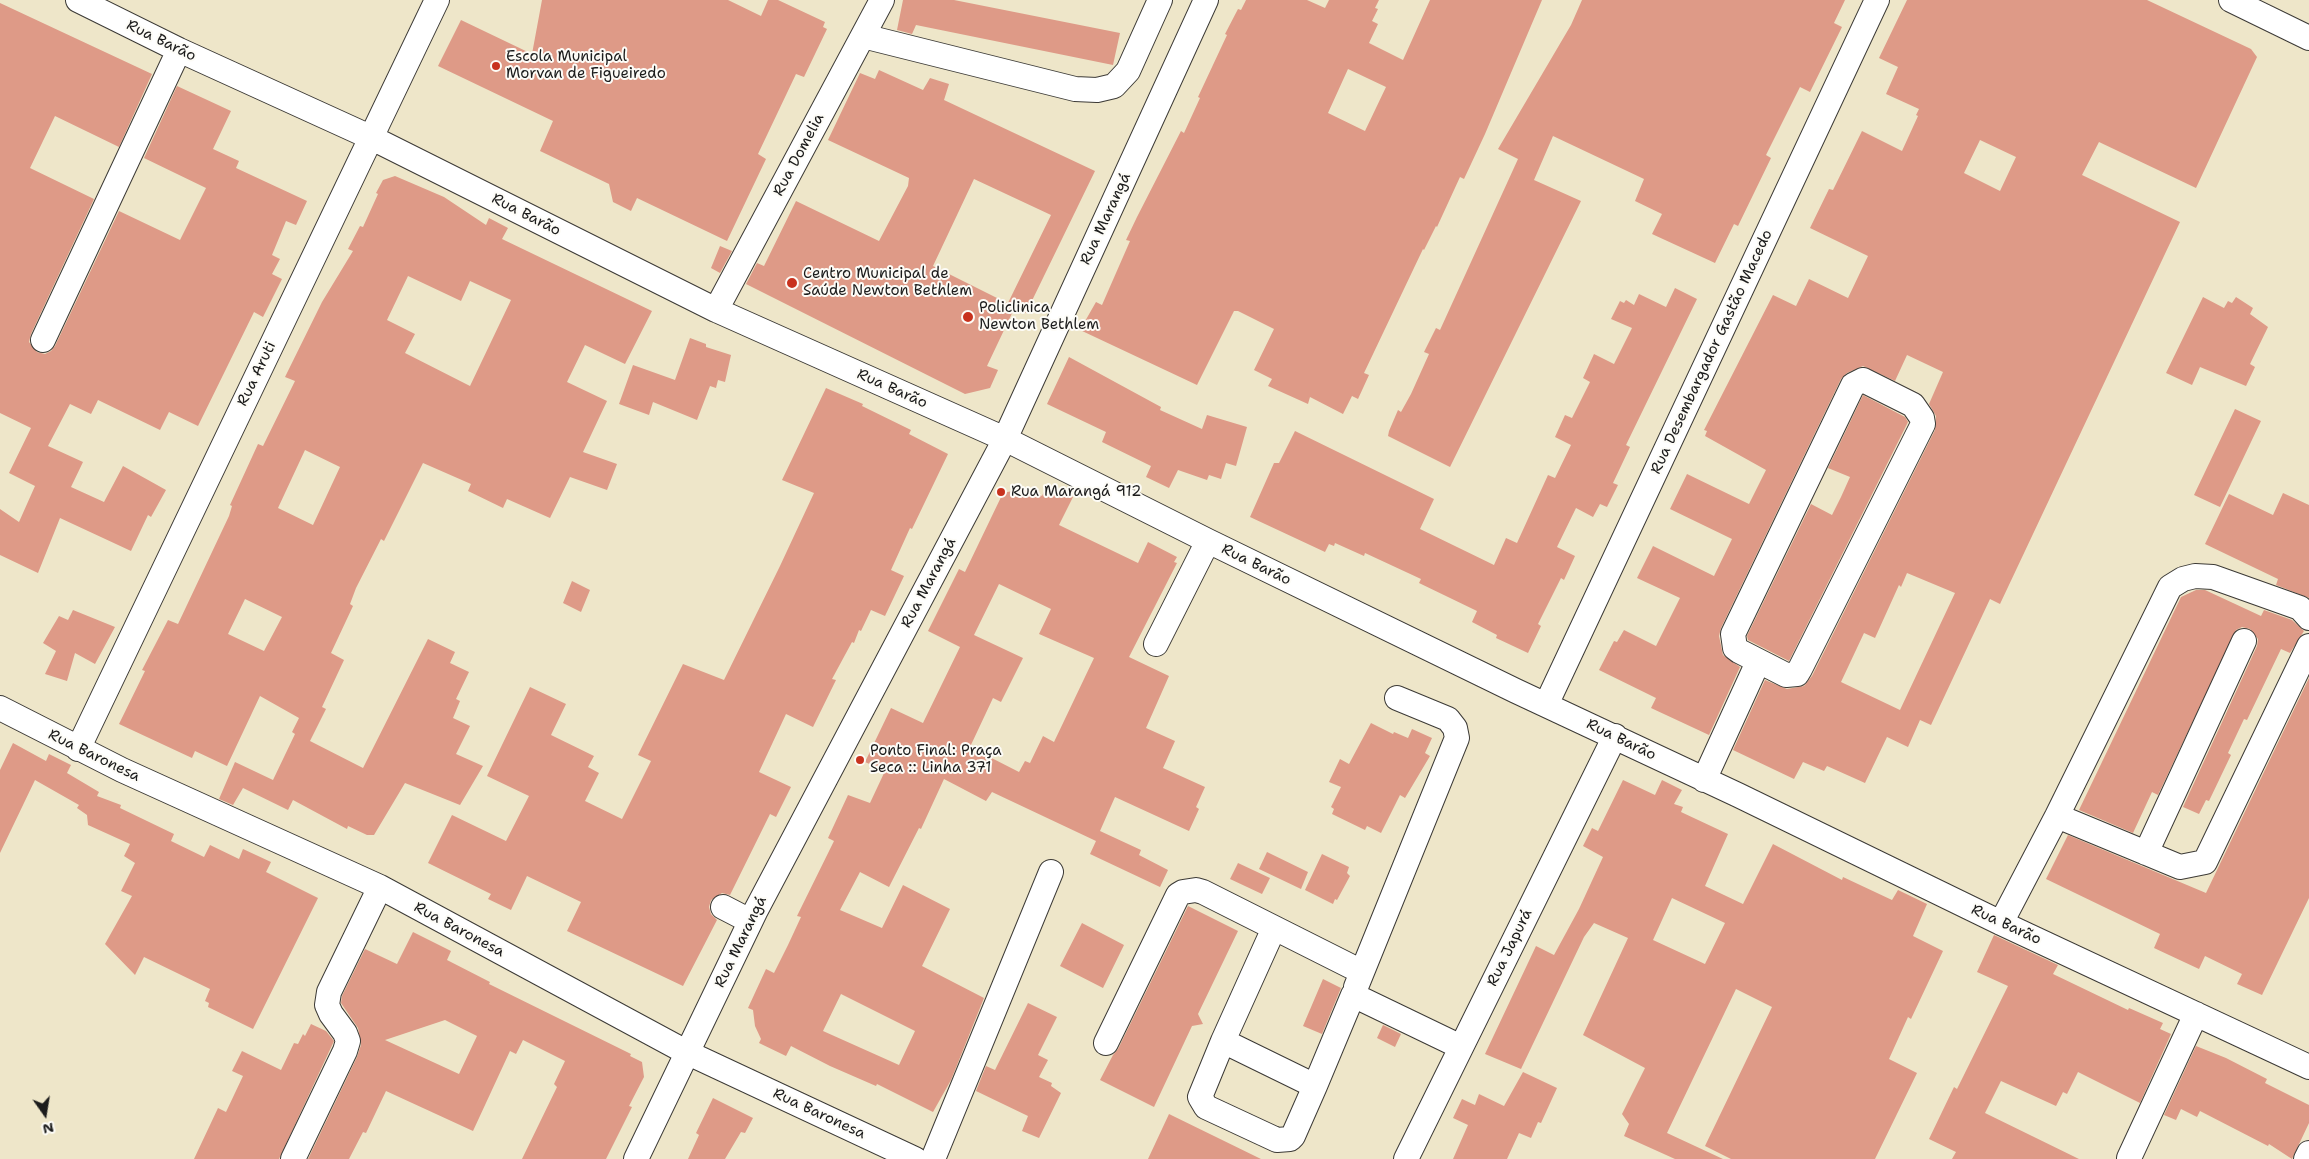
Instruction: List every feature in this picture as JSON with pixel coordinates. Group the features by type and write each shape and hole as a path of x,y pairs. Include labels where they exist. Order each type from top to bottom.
{"street":[{"name":"Rua Barão","path":"78,0 178,50 370,137 716,310 1005,439 1208,541 1546,705 1615,736 2000,923 2309,1067"},
{"name":"Rua Aruti","path":"78,749 437,0"},
{"name":"Rua Domelia","path":"716,310 882,0"},
{"path":"863,36 1075,89 1097,90 1114,86 1128,71 1160,0"},
{"name":"Rua Marangá","path":"636,1159 750,921 1005,439 1206,0"},
{"name":"Rua Desembargador Gastão Macedo","path":"1546,705 1877,0"},
{"path":"2244,3 2309,38"},
{"path":"44,340 178,50"},
{"path":"1863,380 1870,382 1913,406 1922,418 1923,424 1800,670 1797,674 1786,675 1758,662 1735,648 1733,634 1853,385 1863,380"},
{"path":"1156,644 1208,541"},
{"path":"2000,923 2057,816 2170,587 2183,579 2195,576 2213,577 2300,608 2309,618"},
{"path":"2146,853 2244,640"},
{"path":"2057,816 2180,867 2205,862 2309,646"},
{"path":"1704,780 1758,662"},
{"path":"1274,928 1222,1041 1200,1097 1206,1107 1277,1140 1286,1140 1293,1136 1315,1086 1457,738 1455,728 1448,719 1396,698"},
{"name":"Rua Baronesa","path":"0,708 78,749 380,887 686,1052 915,1159"},
{"name":"Rua Japurá","path":"1406,1159 1615,736"},
{"path":"933,1159 1051,872"},
{"path":"293,1159 345,1051 348,1041 345,1032 331,1014 327,1005 329,992 380,887"},
{"path":"1106,1043 1178,895 1183,892 1196,890 1362,972"},
{"path":"723,907 750,921"},
{"path":"1353,995 1461,1047"},
{"path":"2129,1158 2196,1014"},
{"path":"1222,1041 1315,1086"},
{"path":"2306,1159 2309,1153"}],"building":[{"path":"542,0 728,0 761,16 768,0 778,0 825,22 823,27 827,29 804,77 796,74 758,154 766,159 727,241 637,198 631,211 613,202 609,184 540,151 553,121 438,66 461,20 532,54"},
{"path":"903,0 954,0 1120,33 1113,65 916,25 912,34 897,30"},
{"path":"1246,0 1307,0 1325,8 1329,0 1379,0 1375,8 1378,9 1372,21 1378,24 1369,43 1403,60 1430,0 1542,0 1464,179 1460,177 1437,227 1423,249 1364,373 1369,375 1358,399 1352,396 1343,414 1310,397 1308,404 1268,386 1272,379 1254,370 1274,329 1238,311 1234,311 1197,385 1080,330 1096,302 1102,305 1130,241 1126,240 1181,131 1184,133 1200,98 1198,97 1227,35 1225,34 1238,9 1241,10","holes":["1348,69 1386,87 1365,131 1328,113"]},
{"path":"1582,0 1845,0 1834,23 1842,27 1810,92 1800,87 1766,155 1771,158 1738,226 1734,224 1715,263 1652,234 1662,214 1635,201 1644,179 1553,136 1534,180 1581,201 1450,467 1388,436 1389,431 1398,410 1401,412 1411,394 1429,354 1424,352 1436,328 1440,330 1518,159 1498,149 1571,25"},
{"path":"1907,0 2147,0 2251,49 2257,57 2196,188 2099,142 2082,175 2180,222 2000,604 1990,599 1931,725 1920,720 1908,747 1887,737 1865,783 1827,766 1824,771 1803,762 1794,779 1733,750 1765,680 1787,689 1804,686 1812,676 1935,430 1936,416 1929,404 1943,372 1907,355 1895,381 1863,366 1847,373 1841,379 1721,628 1719,636 1723,655 1740,667 1709,735 1651,708 1656,698 1599,670 1614,641 1617,642 1624,630 1656,646 1680,598 1637,578 1653,546 1714,576 1732,539 1670,509 1687,474 1749,504 1766,470 1705,436 1707,431 1704,430 1773,295 1796,306 1809,279 1848,298 1868,256 1810,228 1829,189 1833,190 1862,131 1902,151 1918,116 1916,115 1919,109 1886,94 1898,67 1879,58","holes":["1980,140 2016,157 2000,191 1964,173","1907,573 1955,593 1900,710 1841,682 1864,633 1875,638 1899,585 1901,587"]},
{"path":"0,3 152,74 119,147 55,116 30,168 94,199 31,334 29,342 37,352 45,354 55,346 119,211 180,240 206,188 144,158 177,86 231,111 213,149 239,161 236,168 307,201 296,225 286,221 272,255 280,259 272,274 282,279 263,317 254,312 198,426 169,412 160,430 98,400 91,414 70,404 48,446 83,462 71,487 104,502 123,466 166,490 151,517 148,515 131,551 60,518 38,573 0,555 0,509 19,522 35,486 9,473 31,428 0,413"},
{"path":"879,70 923,90 930,78 949,84 944,100 1095,171 1026,313 1015,307 987,366 998,370 990,388 965,394 746,284 757,263 764,266 796,201 879,241 908,186 909,178 828,140 860,73 875,79","holes":["974,179 1051,215 1008,303 1013,306 933,266"]},
{"path":"395,176 444,197 486,225 489,218 508,228 502,239 652,311 625,364 585,345 567,382 607,401 583,452 617,464 607,490 570,477 550,518 507,499 503,508 468,491 471,484 423,463 384,541 381,539 356,588 350,604 353,606 331,653 344,660 322,707 326,709 310,741 363,768 428,639 455,652 450,663 469,672 456,699 460,701 453,718 470,726 456,754 483,766 460,805 405,783 374,835 367,835 348,826 347,829 293,800 288,810 243,788 233,805 219,799 235,762 273,780 295,734 292,732 299,718 260,696 227,766 195,751 192,758 119,724 145,671 142,670 168,620 178,624 229,516 232,506 230,505 258,444 263,446 295,381 285,377 322,302 353,251 348,249 360,226 363,227 383,180","holes":["408,276 461,301 470,281 511,300 470,386 405,353 415,334 387,320","305,450 340,467 313,525 278,508","245,599 282,617 264,651 228,634"]},
{"path":"720,246 732,251 720,273 711,268"},
{"path":"1675,288 1697,299 1626,445 1630,447 1613,483 1618,485 1607,507 1600,504 1593,517 1576,508 1557,547 1575,556 1564,580 1561,578 1538,624 1541,626 1528,653 1496,638 1497,635 1472,622 1477,611 1419,583 1421,579 1365,553 1364,556 1335,543 1334,546 1329,544 1325,552 1250,517 1274,463 1279,463 1295,431 1434,499 1420,529 1494,565 1506,538 1517,543 1548,475 1555,478 1571,445 1555,437 1565,415 1572,418 1590,382 1583,378 1594,354 1614,364 1632,328 1611,319 1620,301 1624,303 1626,300 1634,305 1639,294 1666,307"},
{"path":"2203,297 2224,308 2228,301 2232,303 2236,297 2253,308 2250,314 2268,327 2250,364 2255,367 2246,386 2200,367 2192,385 2166,373"},
{"path":"690,338 706,344 706,347 731,355 725,382 718,380 716,388 710,386 697,420 653,402 649,415 619,404 633,365 675,380"},
{"path":"1069,357 1161,407 1160,410 1202,429 1207,415 1247,427 1236,466 1226,463 1221,479 1209,475 1207,480 1178,470 1169,488 1146,477 1151,466 1102,442 1106,432 1047,404"},
{"path":"826,388 863,404 862,406 911,430 909,434 948,454 891,570 904,576 885,616 871,610 861,631 859,630 854,643 852,642 832,679 836,680 813,727 786,714 759,772 791,787 776,817 770,814 730,895 722,893 711,900 709,907 711,914 717,920 683,986 567,931 581,902 527,876 511,910 488,899 491,894 428,863 452,815 506,841 529,796 487,776 530,687 566,704 551,735 594,756 588,767 599,773 585,801 622,819 651,761 638,755 683,664 724,680 780,566 814,493 782,480"},
{"path":"1863,395 1905,417 1908,422 1789,661 1748,640 1747,636 1811,504 1832,515 1841,497 1850,477 1828,468"},
{"path":"2235,409 2261,421 2220,507 2194,495"},
{"path":"1047,485 1073,497 1059,525 1138,563 1148,542 1177,557 1174,562 1177,563 1129,657 1169,676 1146,728 1175,741 1163,768 1205,787 1196,807 1199,809 1189,831 1115,797 1100,831 1141,850 1139,855 1168,870 1160,887 1090,854 1096,841 992,792 986,801 944,779 921,829 919,828 889,887 860,872 840,910 882,928 903,885 950,909 922,966 984,998 951,1080 933,1112 877,1084 876,1086 830,1066 791,1046 786,1056 759,1043 761,1039 755,1026 753,1010 748,1008 766,969 774,973 788,945 801,917 797,916 834,841 828,838 848,795 870,803 885,771 865,762 891,708 923,723 960,647 928,631 959,569 965,572 1003,493 1026,488 1042,496","holes":["999,584 1051,609 1039,634 1094,658 1054,742 1043,736 1030,763 1025,761 1019,772 970,747 993,698 1001,702 1023,658 974,635","841,994 915,1031 899,1065 823,1031"]},
{"path":"2283,493 2309,505 2309,598 2276,585 2278,579 2205,544 2229,494 2273,515"},
{"path":"572,581 590,590 581,612 563,603"},
{"path":"2196,590 2205,590 2261,616 2264,610 2292,620 2304,631 2290,653 2281,649 2247,720 2244,719 2228,753 2231,755 2209,801 2206,800 2199,814 2183,807 2257,646 2258,639 2250,629 2242,627 2236,630 2158,795 2152,792 2133,833 2079,810 2181,597"},
{"path":"73,610 115,627 95,664 75,653 67,681 45,674 56,651 43,643 59,616 68,620"},
{"path":"2309,678 2309,898 2262,995 2237,984 2242,974 2205,956 2199,969 2154,948 2160,934 2046,879 2068,835 2206,893"},
{"path":"1371,723 1393,734 1394,732 1408,738 1412,729 1432,738 1425,753 1430,756 1405,798 1400,795 1381,833 1367,826 1365,830 1332,814 1334,809 1331,807 1341,787 1329,782 1340,759 1349,764"},
{"path":"13,743 46,761 49,754 71,765 67,773 99,792 97,796 121,805 120,808 174,834 171,841 204,857 210,845 239,859 243,849 271,862 266,872 318,898 253,1029 208,1007 209,1003 205,1001 210,989 144,957 135,975 105,944 132,896 121,891 135,863 124,856 130,844 88,825 87,815 77,808 79,805 35,780 0,853 0,770"},
{"path":"1623,780 1655,795 1662,780 1682,790 1674,804 1683,807 1681,812 1728,834 1705,886 1743,904 1773,844 1842,880 1843,877 1892,900 1898,890 1927,904 1913,936 1943,951 1911,1019 1908,1017 1889,1059 1917,1073 1875,1159 1731,1159 1705,1146 1772,1007 1736,989 1667,1133 1723,1159 1675,1159 1624,1136 1629,1124 1622,1114 1645,1068 1583,1035 1628,938 1594,923 1584,937 1521,1069 1485,1054 1536,946 1554,955 1579,909 1603,857 1583,846 1592,828 1598,831","holes":["1672,898 1725,923 1705,964 1653,940"]},
{"path":"1267,852 1308,872 1301,889 1259,869"},
{"path":"1322,854 1349,867 1347,873 1350,876 1333,904 1305,890"},
{"path":"1238,863 1270,878 1262,894 1230,879"},
{"path":"1188,906 1238,931 1198,1014 1203,1024 1192,1026 1154,1107 1100,1080 1118,1049"},
{"path":"1082,923 1124,945 1103,988 1060,966"},
{"path":"413,932 451,951 447,960 490,982 489,984 631,1054 630,1056 642,1062 644,1077 629,1106 632,1107 606,1159 522,1159 557,1087 554,1084 565,1061 523,1040 516,1054 510,1051 473,1131 386,1091 366,1133 363,1132 349,1159 308,1159 361,1045 358,1028 341,1003 342,996 365,949 397,964","holes":["445,1020 477,1036 459,1074 385,1040"]},
{"path":"1994,935 2058,965 2053,974 2128,1010 2129,1008 2163,1023 2160,1029 2171,1034 2140,1103 2078,1072 2067,1094 2063,1092 2056,1106 2001,1081 1985,1113 2079,1159 1952,1159 1956,1152 1929,1139 1954,1087 1957,1089 2008,986 1977,972"},
{"path":"1323,979 1341,988 1322,1034 1303,1026"},
{"path":"1028,1003 1057,1017 1038,1055 1048,1060 1039,1077 1052,1083 1051,1086 1061,1093 1039,1138 1022,1131 1028,1116 976,1091 986,1066 995,1070"},
{"path":"311,1024 326,1031 334,1041 279,1159 194,1159 218,1108 226,1112 243,1076 232,1071 242,1051 281,1070 294,1043 298,1044 303,1034 305,1036"},
{"path":"1383,1025 1401,1034 1395,1047 1377,1038"},
{"path":"2196,1046 2226,1058 2267,1079 2265,1083 2309,1105 2309,1123 2292,1159 2269,1144 2268,1146 2200,1111 2197,1117 2181,1109 2176,1120 2164,1115"},
{"path":"1523,1072 1557,1088 1541,1123 1538,1122 1531,1138 1519,1133 1507,1159 1453,1159 1468,1125 1453,1118 1462,1099 1475,1105 1479,1094 1504,1106"},
{"path":"713,1098 753,1118 745,1133 741,1132 725,1159 688,1159 699,1135 696,1133"},
{"path":"1169,1114 1261,1159 1148,1159"}],"place":[{"name":"Escola Municipal Morvan de Figueiredo","path":"496,66"},
{"name":"Centro Municipal de Saúde Newton Bethlem","path":"792,283"},
{"name":"Policlinica Newton Bethlem","path":"968,317"},
{"name":"Rua Marangá 912","path":"1001,492"},
{"name":"Ponto Final: Praça Seca :: Linha 371","path":"860,760"}]}
